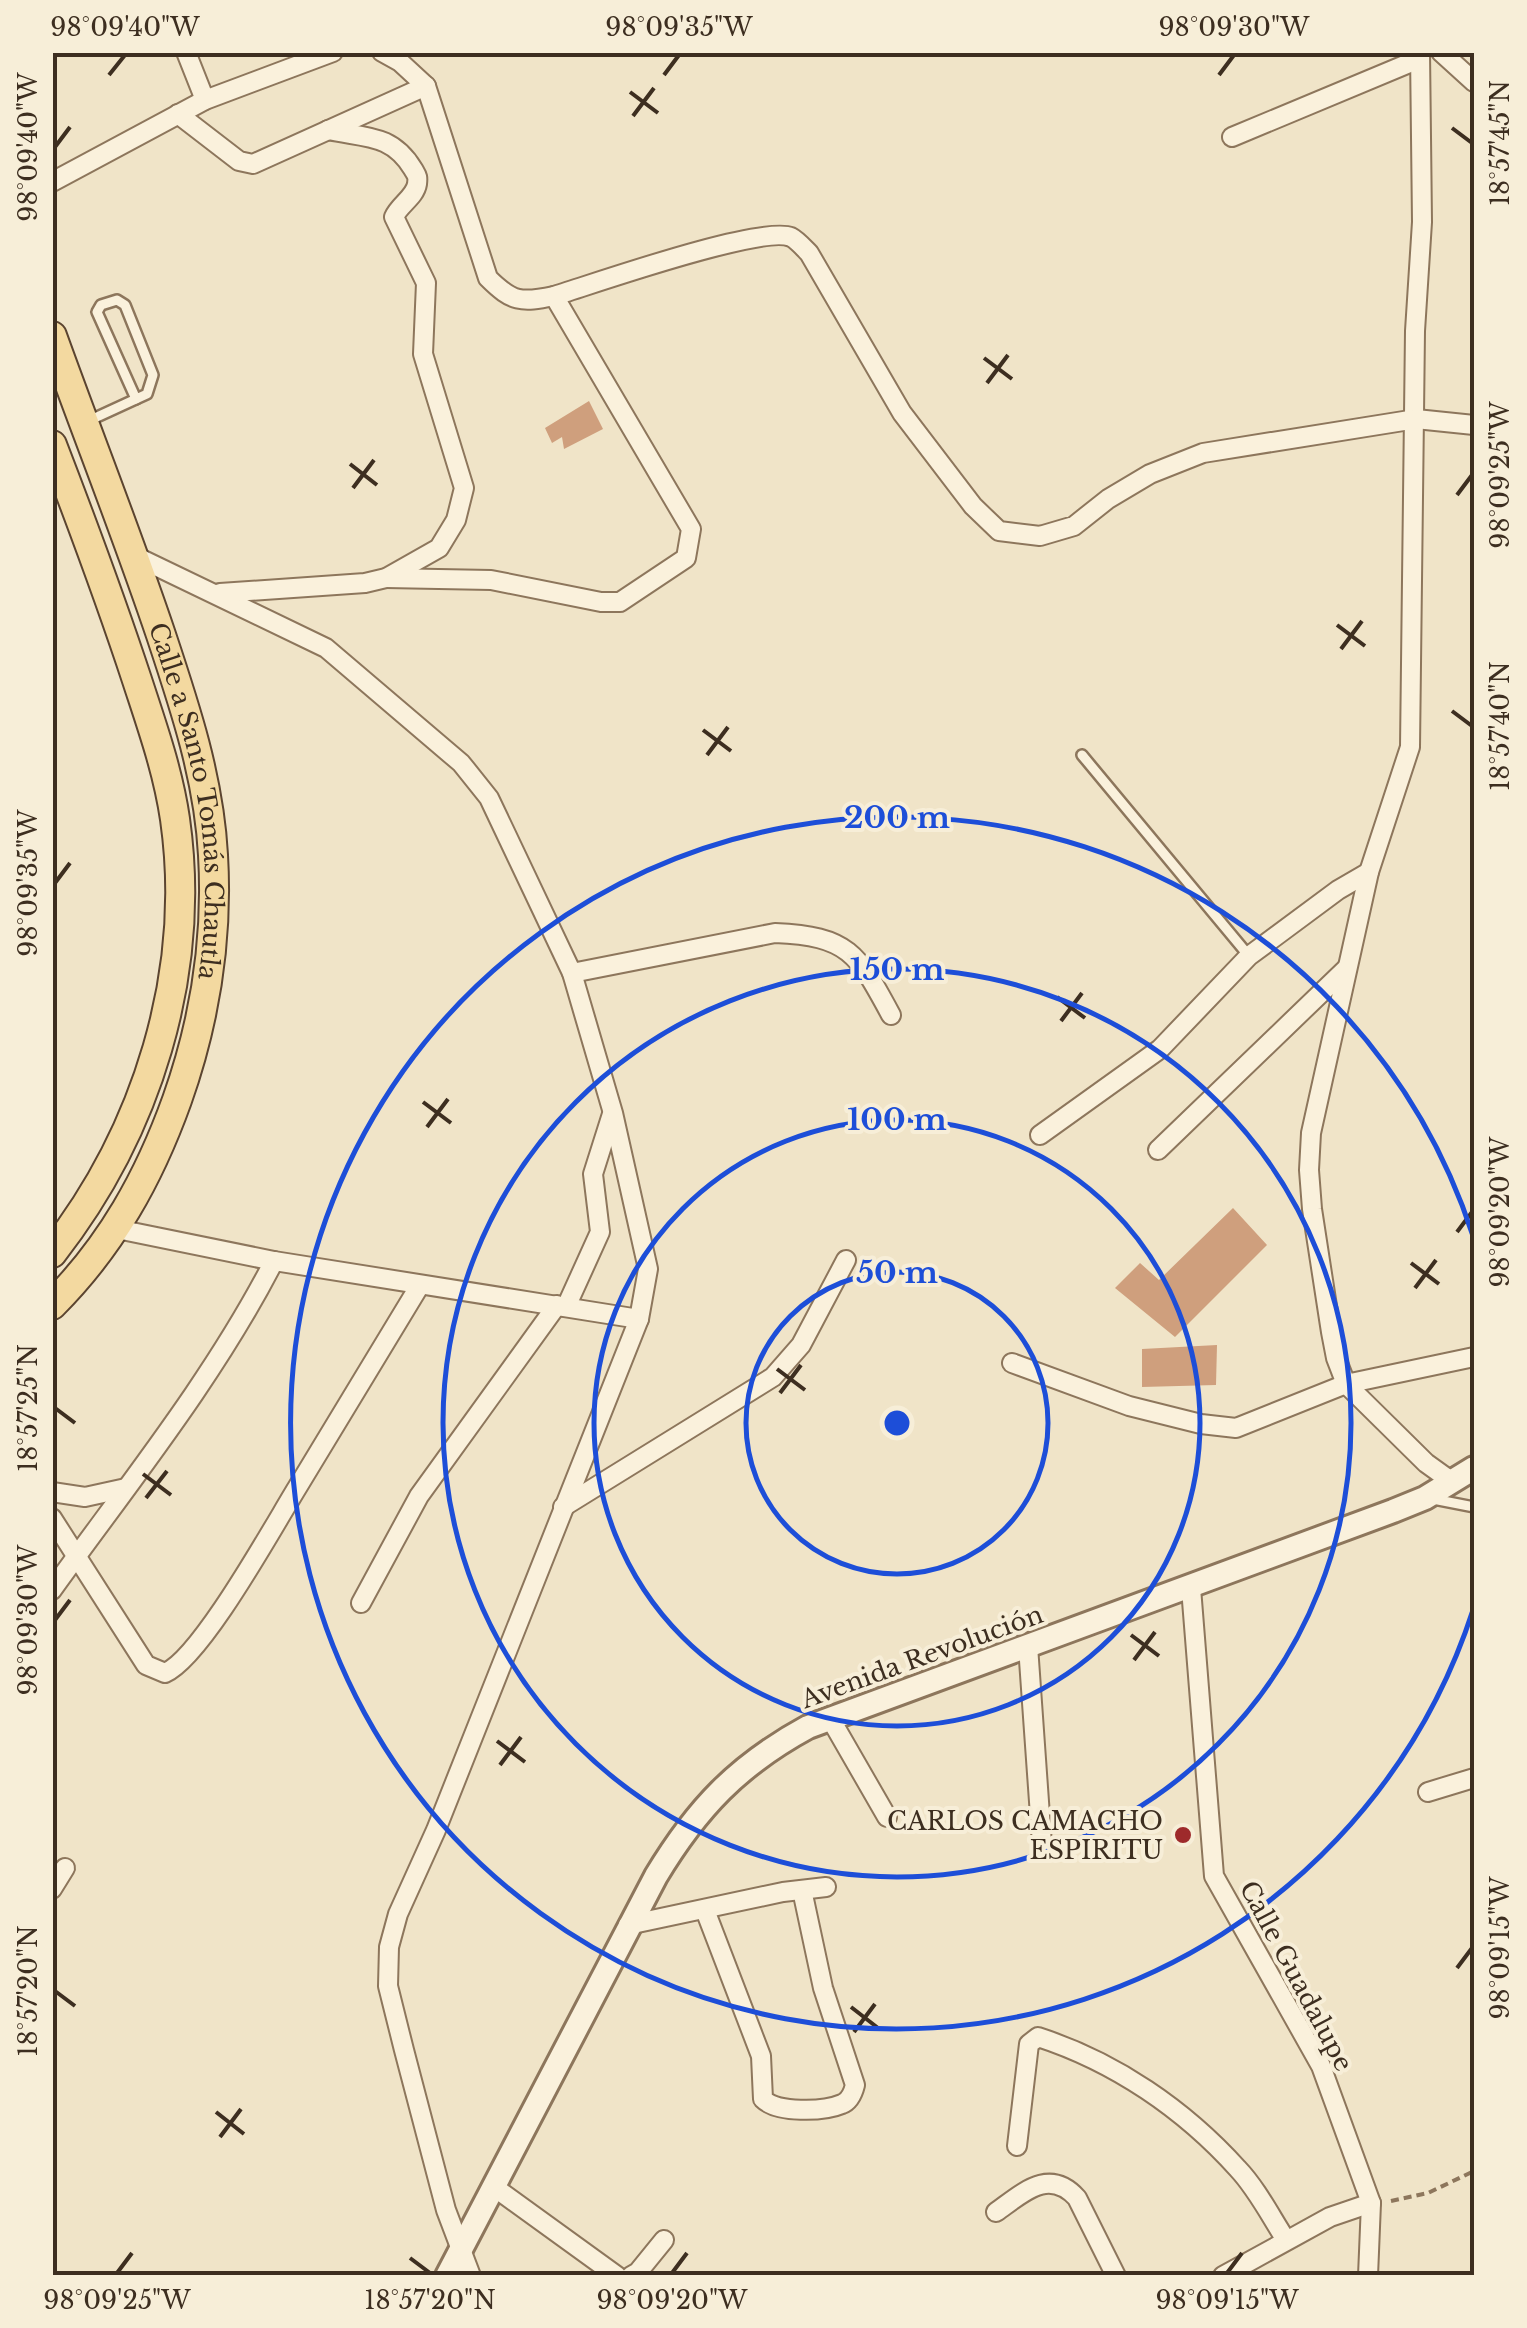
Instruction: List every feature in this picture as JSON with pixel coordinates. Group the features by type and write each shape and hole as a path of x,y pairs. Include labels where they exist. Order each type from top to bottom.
{"main road":[{"name":"Calle a Santo Tomás Chautla","path":"52,336 135,556 196,746 208,804 214,896 207,989 188,1070 152,1163 117,1229 52,1305"},
{"name":"Calle a Santo Tomás Chautla","path":"52,445 99,568 160,749 175,817 179,866 170,994 150,1077 104,1180 52,1253"}],"street":[{"path":"186,52 204,100"},
{"path":"52,182 204,100 333,52"},
{"path":"382,52 400,62 426,86 488,278 500,290 524,302 765,236 790,237 809,252 902,413 973,506 999,531 1040,536 1074,526 1108,499 1150,474 1204,453 1416,419 1474,424"},
{"path":"1441,52 1474,82"},
{"path":"1232,137 1420,56 1422,222 1415,332 1410,747 1370,872 1311,1132 1309,1170 1331,1332 1346,1384 1426,1463 1451,1481"},
{"path":"178,114 239,162 253,164 426,86"},
{"path":"328,130 393,144 418,178 416,190 394,218 426,283 423,354 464,488 456,520 439,548 386,578"},
{"path":"215,594 365,583 386,578 490,580 601,602 620,602 686,558 690,529 554,296"},
{"path":"135,556 326,648 460,763 489,798 572,973 612,1113 648,1269 639,1319 436,1830 398,1914 389,1947 388,1986 460,2251 471,2276"},
{"path":"1040,1136 1160,1050 1248,956 1338,890 1370,872"},
{"path":"572,973 775,933 802,934 845,948 863,963 891,1014"},
{"path":"1158,1150 1348,968"},
{"path":"361,1603 419,1496 561,1306 600,1232 593,1174 612,1113"},
{"path":"117,1229 274,1261 639,1319"},
{"path":"563,1508 773,1376 801,1345 846,1260"},
{"path":"52,1590 234,1330 274,1261"},
{"path":"52,1518 146,1665 164,1673 174,1669 208,1629 247,1570 420,1286"},
{"path":"1012,1362 1129,1406 1216,1427 1236,1428 1346,1384 1474,1357"},
{"name":"Avenida Revolución","path":"447,2276 628,1925 681,1834 729,1780 778,1743 830,1718 1191,1588 1425,1498 1474,1468"},
{"path":"52,1492 86,1497 126,1488"},
{"name":"Calle Guadalupe","path":"1191,1588 1214,1876 1322,2066 1371,2203"},
{"path":"1028,1646 1042,1844"},
{"path":"830,1718 887,1817"},
{"path":"1428,1792 1474,1778"},
{"path":"52,1889 65,1868"},
{"path":"628,1925 826,1887"},
{"path":"705,1910 760,2056 762,2099 773,2108 798,2110 842,2104 853,2093 854,2076 823,1988 802,1890"},
{"path":"1017,2146 1029,2044 1038,2037 1075,2049 1122,2074 1176,2111 1240,2170 1286,2240"},
{"path":"996,2212 1040,2183 1049,2181 1068,2188 1077,2198 1116,2276"},
{"path":"494,2188 617,2276"},
{"path":"1223,2276 1330,2217 1371,2203 1368,2276"},
{"path":"631,2276 664,2240"}],"lane":[{"path":"84,424 136,399 146,394 153,375 125,306 117,300 101,305 97,312 136,399"},
{"path":"1082,755 1248,956"},
{"path":"1425,1498 1474,1508"}],"path":[{"path":"1371,2203 1409,2199 1474,2171"}],"building":[{"path":"589,401 603,429 564,449 562,437 552,443 545,428"},
{"path":"1233,1208 1267,1245 1175,1337 1115,1288 1140,1263 1159,1280"},
{"path":"1217,1345 1216,1385 1142,1387 1142,1349"}],"place":[{"name":"CARLOS CAMACHO ESPIRITU","path":"1183,1835"}]}
